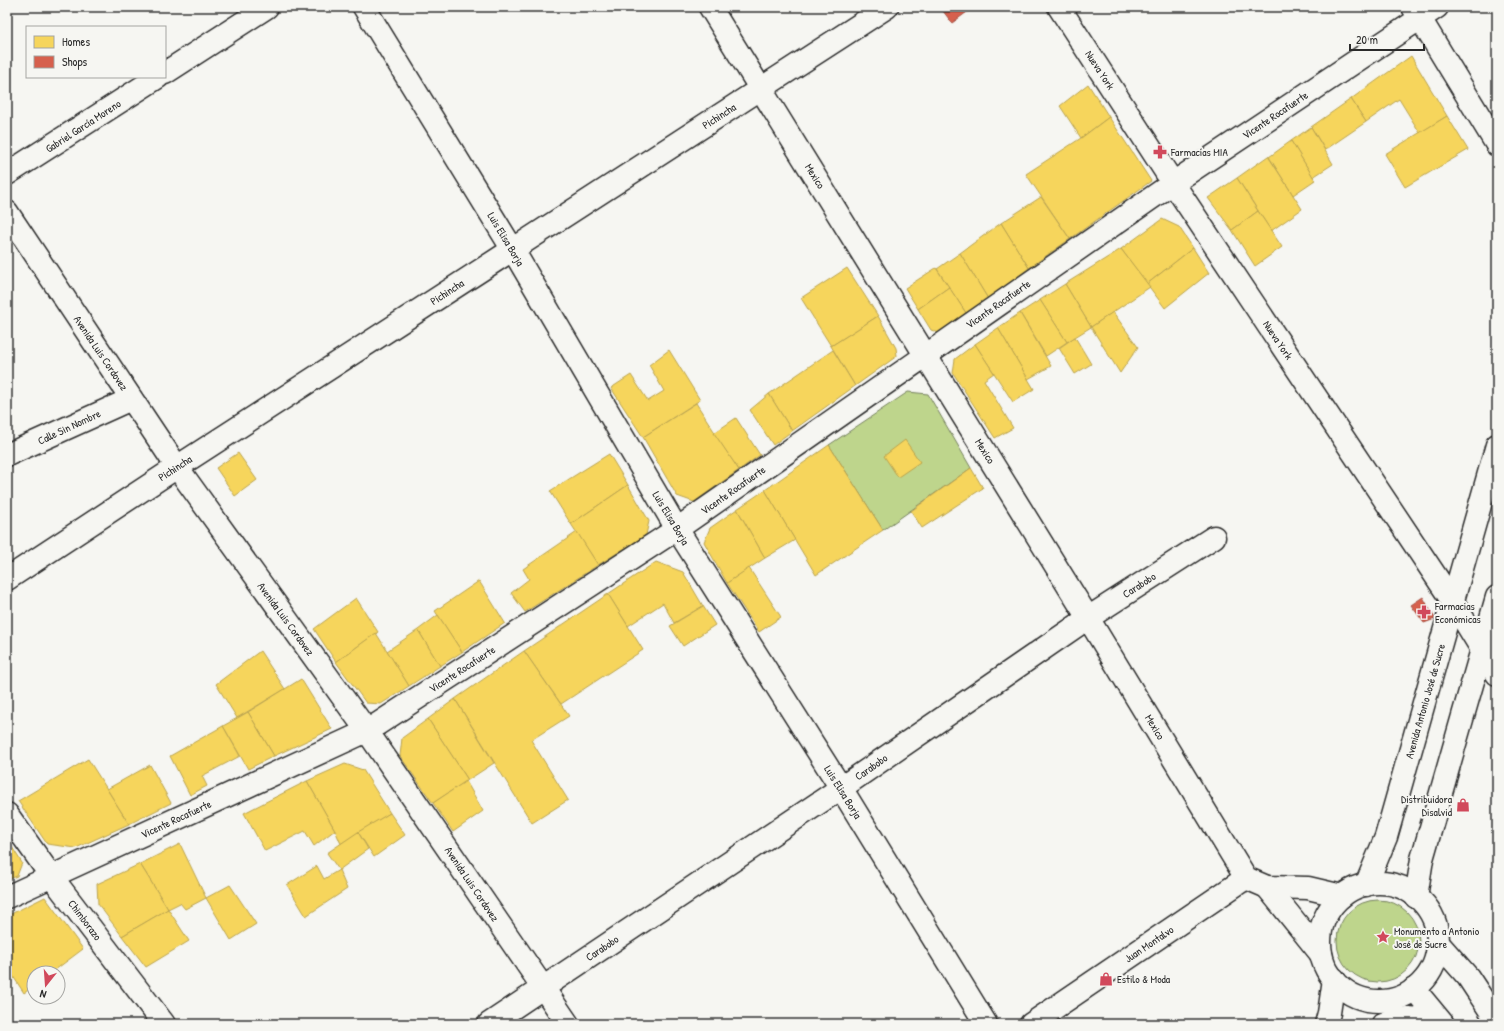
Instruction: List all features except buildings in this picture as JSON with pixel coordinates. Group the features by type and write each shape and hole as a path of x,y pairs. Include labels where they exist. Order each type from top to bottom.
{"street":[{"path":"166,72 267,7"},
{"name":"Luis Elisa Borja","path":"364,7 513,250 677,529 841,788 986,1024"},
{"name":"Mexico","path":"710,7 1088,618 1246,878"},
{"name":"Pichincha","path":"7,578 887,7"},
{"name":"Nueva York","path":"1059,7 1173,183 1453,602 1497,674"},
{"path":"1423,11 1497,145"},
{"name":"Vicente Rocafuerte","path":"7,897 367,731 677,529 925,355 1423,11"},
{"name":"Gabriel García Moreno","path":"7,174 156,78"},
{"name":"Avenida Luis Cordovez","path":"7,212 177,467 367,731 568,1024"},
{"name":"Calle Sin Nombre","path":"7,455 131,398"},
{"name":"Avenida Antonio José de Sucre","path":"1366,885 1386,837 1497,445"},
{"name":"Carabobo","path":"489,1024 841,788 1088,618 1214,537"},
{"path":"1416,897 1422,859 1497,598"},
{"name":"Chimborazo","path":"7,814 51,876 164,1024"},
{"path":"1246,878 1267,886 1308,888 1342,896"},
{"name":"Juan Montalvo","path":"1031,1024 1246,878"},
{"path":"1376,883 1398,886 1408,891 1424,904 1430,913 1437,932 1438,943 1434,964 1429,973 1414,989 1401,996 1388,1000 1358,997 1349,992 1334,979 1326,968 1321,954 1320,944 1323,922 1328,912 1342,896 1357,887 1366,885 1376,883"},
{"path":"1267,886 1321,954"},
{"path":"1438,943 1468,976 1497,1021"},
{"path":"1326,1024 1334,979"},
{"path":"1414,989 1443,1024"},
{"path":"1375,1024 1388,1000"},
{"path":"1383,1024 1395,1019 1409,1017 1435,1024"}],"green space":[{"path":"908,392 928,394 971,468 883,530 829,445"},
{"path":"1378,900 1394,903 1407,912 1416,925 1419,941 1416,957 1407,970 1394,979 1378,982 1362,979 1349,970 1340,957 1337,941 1340,925 1349,912 1362,903"}],"place":[{"name":"Farmacias MIA","path":"1160,152"},
{"name":"Farmacias Económicas","path":"1424,612"},
{"name":"Distribuidora Disalvid","path":"1463,805"},
{"name":"Monumento a Antonio José de Sucre","path":"1383,937"},
{"name":"Estilo & Moda","path":"1106,979"}]}
